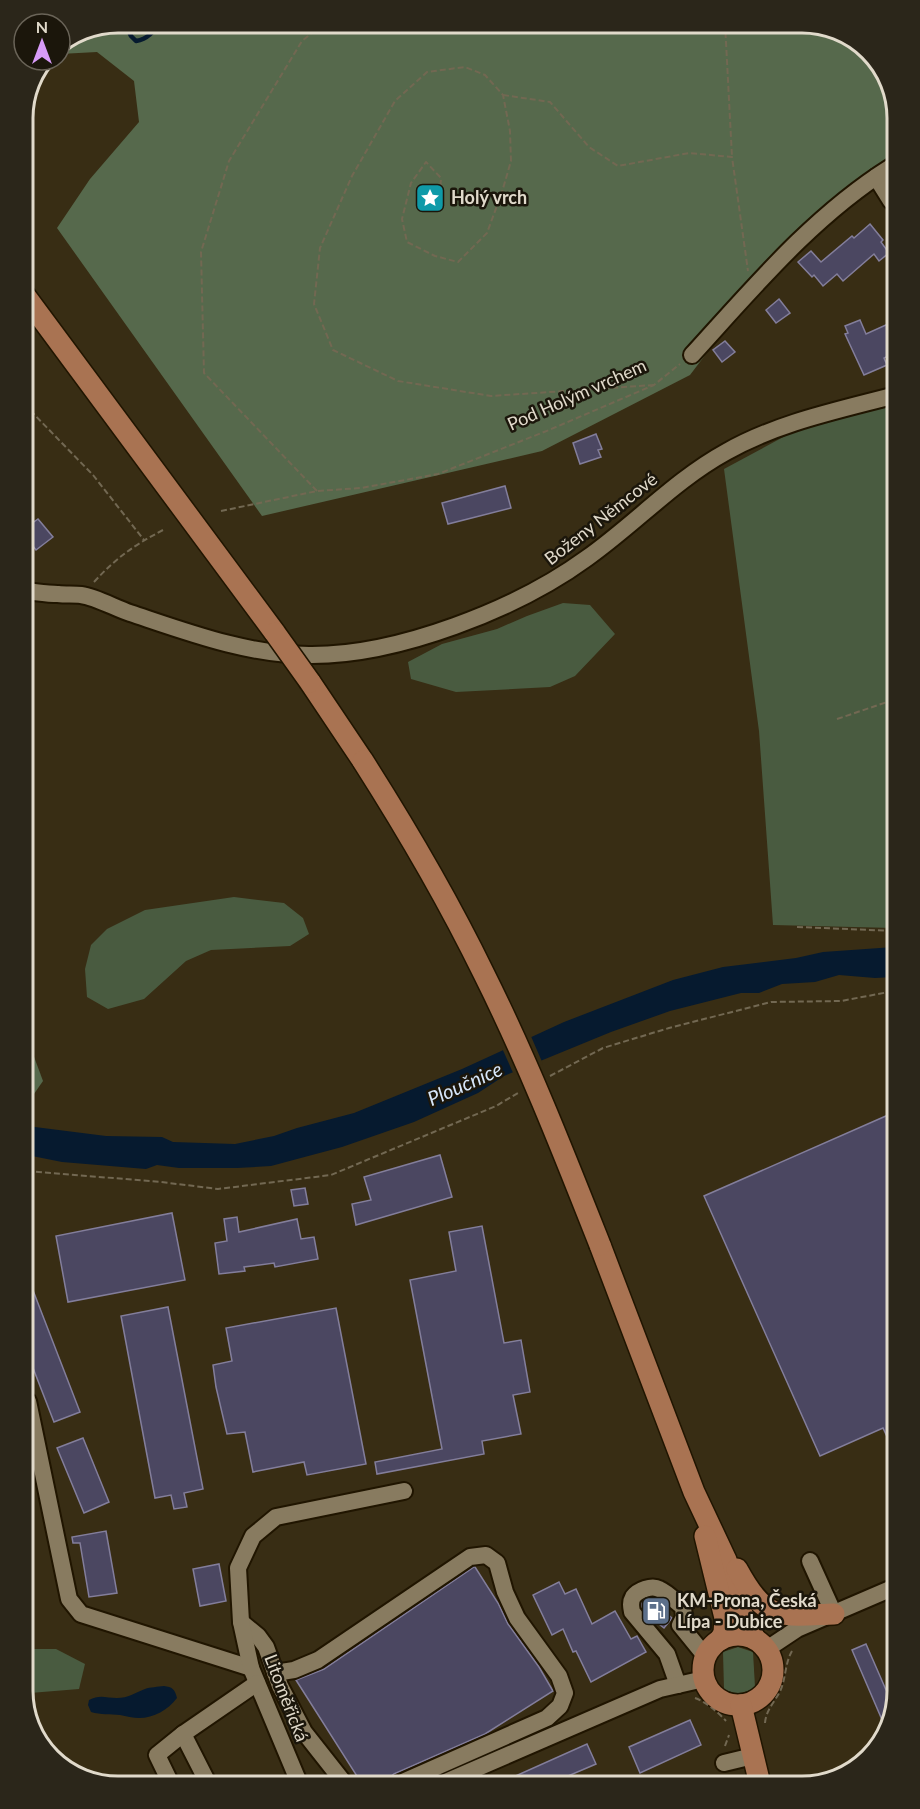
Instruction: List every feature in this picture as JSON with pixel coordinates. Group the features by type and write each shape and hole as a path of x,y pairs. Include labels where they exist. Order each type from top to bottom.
{"main road":[{"path":"33,306 309,682 363,761 455,916 513,1034 581,1197 694,1492 726,1560 741,1612 773,1662 771,1684 762,1696 749,1704 725,1703 712,1694 704,1680 703,1672 706,1657 714,1644 734,1635 741,1635 761,1644"},
{"path":"694,1492 750,1593 762,1605 789,1616 834,1614"},
{"path":"694,1492 724,1611 725,1625 720,1640"},
{"path":"741,1705 738,1730 753,1756 758,1776"}],"street":[{"path":"692,355 792,246 838,205 887,170"},
{"path":"876,177 887,195"},
{"name":"Boženy Němcové","path":"83,595 188,632 261,651 308,656 378,648 446,629 508,604 553,581 588,558 691,475 727,451 791,424 887,397"},
{"path":"33,592 83,595"},
{"path":"33,1425 69,1599 81,1614 254,1675"},
{"name":"Litoměřická","path":"296,1776 254,1675 241,1622 238,1568 253,1536 276,1517 404,1491"},
{"path":"275,1673 294,1670 318,1660 470,1557 486,1555 497,1563 505,1592 517,1618 560,1676 565,1693 560,1706 547,1718 416,1776"},
{"path":"810,1561 834,1614"},
{"path":"678,1685 667,1654 632,1612 633,1597 640,1591 658,1588 683,1607 684,1617 680,1625 706,1657"},
{"path":"761,1644 887,1590"},
{"path":"241,1622 258,1636 266,1647 280,1686 304,1732 339,1776"},
{"path":"167,1776 157,1755 254,1675"},
{"path":"459,1776 660,1689 704,1680"},
{"path":"183,1734 204,1776"},
{"path":"728,1762 753,1756"}],"path":[{"path":"311,33 302,40 229,162 201,252 204,373 317,491"},
{"path":"725,33 732,157 751,291"},
{"path":"440,195 441,178 426,162 411,183 402,219 407,242 435,256 458,262 487,233 511,161 510,131 503,95 485,75 465,67 427,72 396,101 352,176 320,248 314,304 333,350 398,381 491,396 654,385"},
{"path":"503,95 550,102 589,147 618,166 689,153 732,157"},
{"name":"Pod Holým vrchem","path":"221,511 317,491 361,488 438,474 654,385 692,355"},
{"path":"33,413 93,475 144,540"},
{"path":"83,595 113,561 163,530"},
{"path":"837,719 887,702"},
{"path":"798,927 887,931"},
{"path":"546,1078 603,1048 669,1028 771,1002 841,1001 887,992"},
{"path":"33,1171 161,1182 218,1190 331,1175 496,1106 526,1089"},
{"path":"728,1762 725,1745 738,1730 765,1723 767,1712 782,1687 790,1655 796,1646"},
{"path":"691,1697 700,1700 738,1730"}],"green space":[{"path":"118,33 807,33 829,38 849,47 866,62 876,76 885,102 887,118 887,176 795,237 690,375 542,451 262,516 57,228 90,179 139,122 134,81 97,52 72,53 72,47 102,35"},
{"path":"887,405 887,928 773,925 759,731 724,469 798,429"},
{"path":"563,603 590,605 615,634 575,676 550,687 456,692 411,679 408,662 442,644 497,629"},
{"path":"234,897 284,903 303,918 309,934 290,946 211,950 186,961 144,999 108,1009 87,997 85,969 91,945 107,929 145,910"},
{"path":"33,1054 43,1081 33,1095"},
{"path":"738,1647 753,1652 755,1687 740,1693 724,1689 723,1652"},
{"path":"33,1649 56,1649 85,1664 79,1689 33,1693"}],"water":[{"name":"Ploučnice","path":"887,947 887,977 839,975 815,982 782,984 759,993 741,993 670,1011 611,1032 504,1076 478,1093 414,1122 342,1147 271,1166 179,1168 157,1165 146,1169 62,1162 33,1156 33,1127 106,1136 162,1137 173,1142 235,1144 274,1136 354,1113 462,1069 564,1022 673,980 723,967 796,958 823,952"},
{"path":"164,1686 173,1689 177,1698 165,1710 150,1717 137,1718 95,1713 91,1712 88,1705 89,1700 96,1697 121,1698 147,1688"}],"pier":[{"path":"530,1034 543,1064 514,1075 502,1048"}],"building":[{"path":"870,224 883,240 881,242 887,250 887,255 879,261 874,254 843,281 837,274 823,286 798,262 811,251 821,262 852,236 854,238"},
{"path":"779,299 790,313 776,323 766,310"},
{"path":"860,320 866,334 887,324 887,356 884,358 887,365 864,375 845,334 848,333 845,326"},
{"path":"725,341 735,352 722,362 713,350"},
{"path":"596,434 602,449 598,450 601,457 580,464 573,443"},
{"path":"505,486 511,508 448,524 442,503"},
{"path":"38,519 53,537 36,550 33,546 33,523"},
{"path":"887,1116 887,1437 883,1428 820,1456 704,1196"},
{"path":"440,1155 452,1197 356,1225 352,1204 371,1200 364,1177"},
{"path":"305,1188 308,1204 294,1206 291,1190"},
{"path":"172,1213 185,1280 68,1302 56,1236"},
{"path":"237,1217 239,1232 297,1219 301,1239 314,1237 318,1259 275,1267 274,1263 244,1267 245,1271 219,1274 215,1243 227,1241 224,1219"},
{"path":"482,1226 504,1343 521,1340 530,1392 513,1395 521,1434 482,1441 484,1454 377,1474 375,1462 442,1449 410,1280 456,1271 449,1232"},
{"path":"33,1290 80,1412 54,1422 33,1368"},
{"path":"168,1307 203,1489 184,1493 187,1507 174,1509 171,1495 155,1498 121,1316"},
{"path":"336,1308 366,1464 307,1475 304,1462 253,1472 245,1432 227,1434 216,1387 213,1365 232,1361 226,1328"},
{"path":"83,1438 109,1502 84,1513 57,1448"},
{"path":"106,1531 117,1593 89,1597 80,1543 73,1543 72,1537"},
{"path":"219,1564 226,1601 200,1606 193,1569"},
{"path":"475,1567 498,1603 508,1624 553,1691 485,1734 392,1776 357,1776 296,1680 324,1669"},
{"path":"559,1582 565,1594 576,1589 592,1624 615,1611 631,1639 637,1636 646,1652 591,1682 576,1651 573,1652 563,1629 552,1635 533,1595"},
{"path":"648,1599 657,1600 668,1608 665,1612 672,1618 664,1628 642,1607 642,1603"},
{"path":"866,1644 887,1692 882,1719 852,1650"},
{"path":"690,1720 701,1745 640,1773 629,1747"},
{"path":"587,1744 596,1764 568,1776 516,1776"}],"waterway":[{"path":"130,33 136,41 144,39 152,33"}],"place":[{"name":"Holý vrch","path":"430,198"},
{"name":"KM-Prona, Česká Lípa - Dubice","path":"656,1611"}]}
